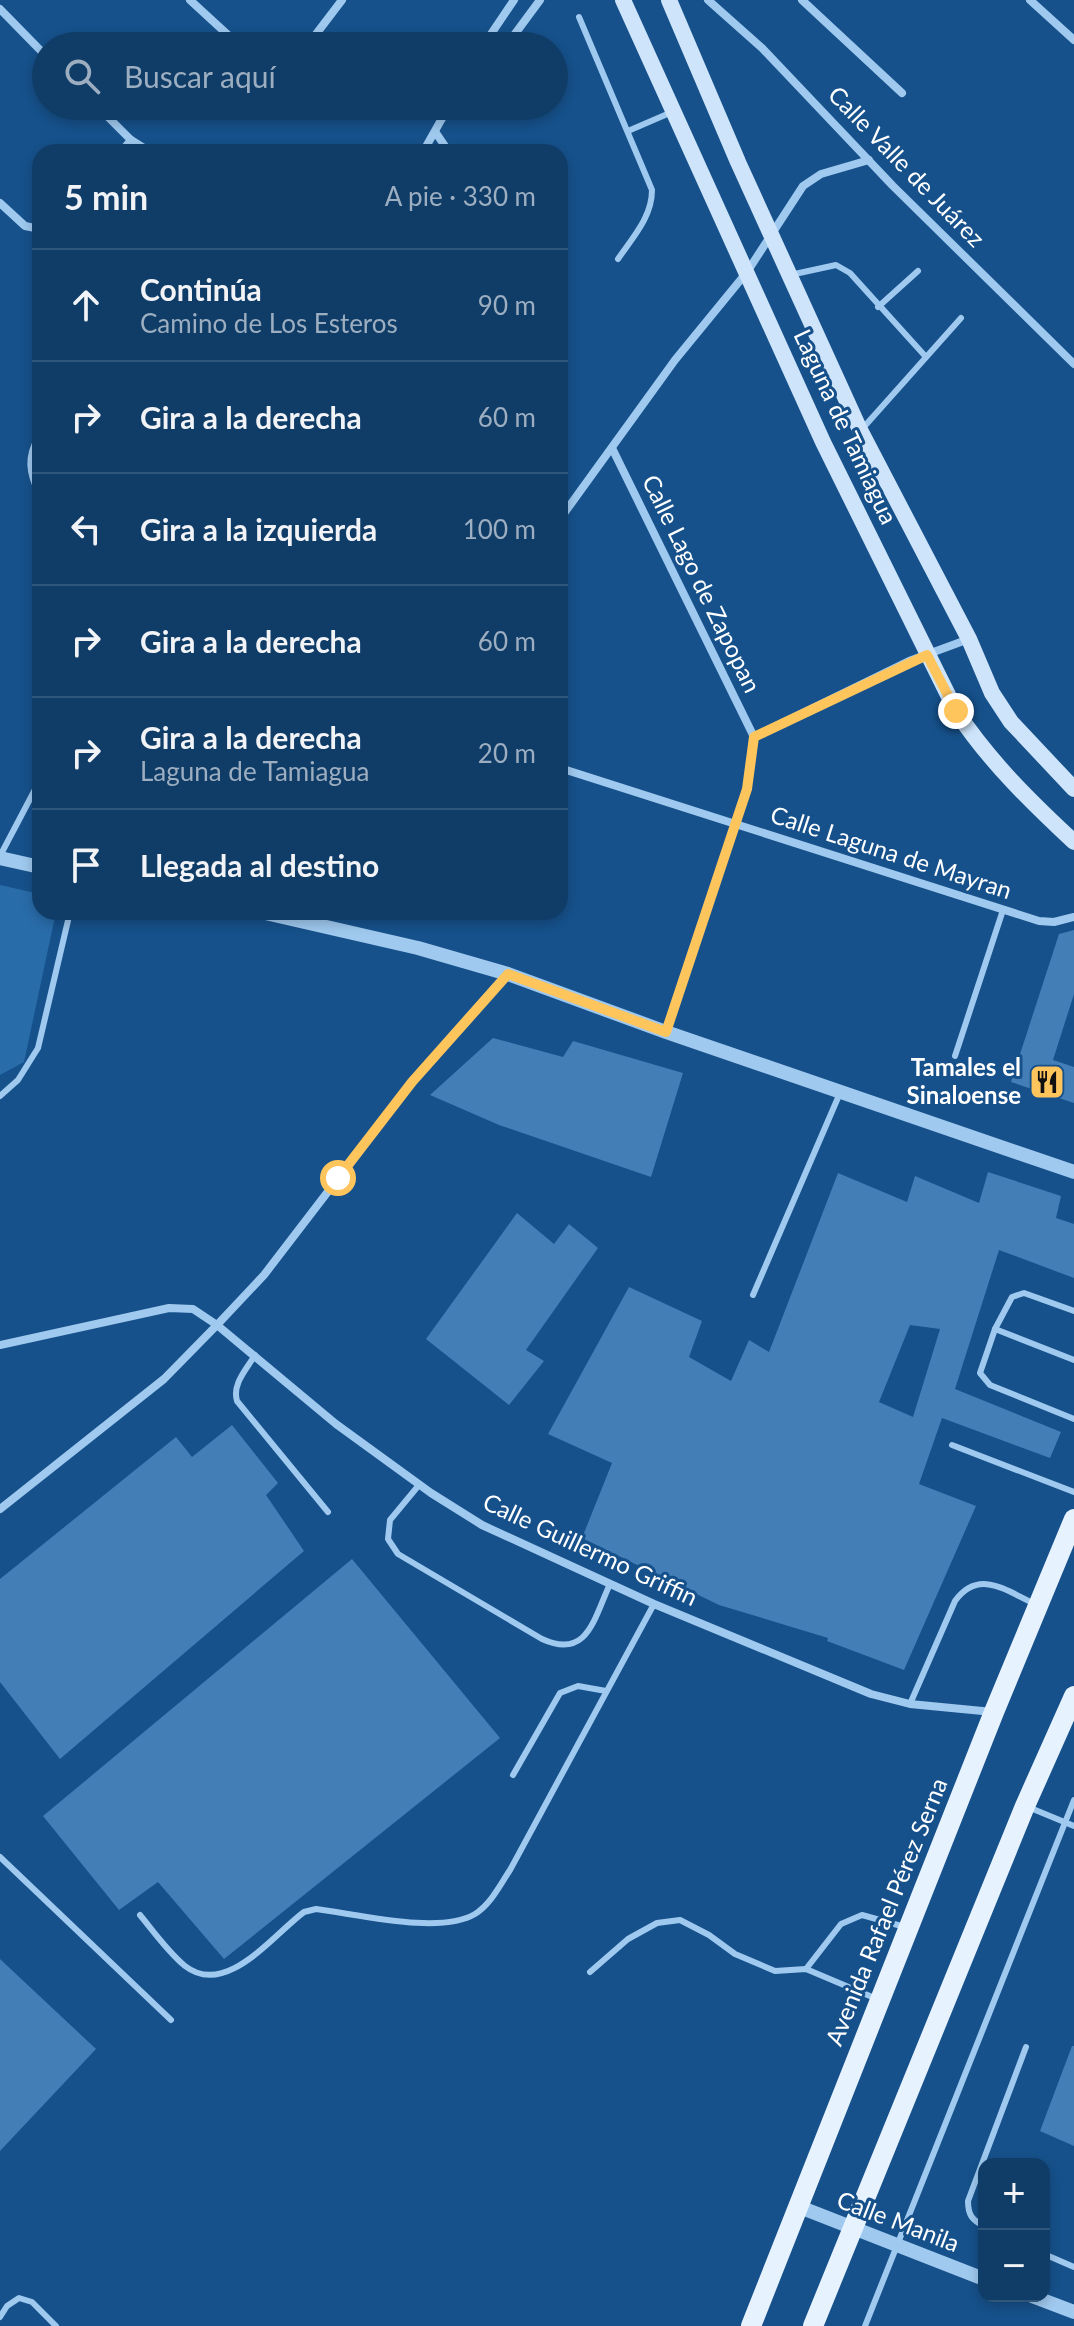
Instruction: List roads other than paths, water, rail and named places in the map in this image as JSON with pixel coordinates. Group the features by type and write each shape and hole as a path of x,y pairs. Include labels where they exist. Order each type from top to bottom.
{"main road":[{"name":"Laguna de Tamiagua","path":"623,0 823,442 956,711 979,746 1023,795 1074,842"},
{"name":"Laguna de Tamiagua","path":"669,0 770,234 860,430 969,639 992,693 1011,722 1074,789"},
{"name":"Avenida Rafael Pérez Serna","path":"751,2326 994,1712 1074,1519"},
{"path":"813,2326 1025,1806 1074,1696"}],"street":[{"path":"190,0 225,32"},
{"path":"318,32 342,0"},
{"path":"492,32 514,0"},
{"path":"516,32 540,0"},
{"name":"Calle Valle de Juárez","path":"708,0 762,48 869,160 1074,364"},
{"path":"802,0 902,93"},
{"path":"1030,0 1074,40"},
{"path":"0,9 32,42"},
{"path":"111,120 137,144"},
{"path":"428,144 444,120"},
{"path":"436,133 444,144"},
{"path":"128,144 131,140"},
{"path":"568,508 675,360 747,272 803,186 821,174 869,160"},
{"path":"0,203 14,218 32,227"},
{"name":"Calle Lago de Zapopan","path":"612,448 754,737"},
{"path":"32,453 32,474"},
{"path":"666,1032 747,789 754,737 927,655 969,639"},
{"name":"Calle Laguna de Mayran","path":"568,770 1039,921 1054,922 1074,917"},
{"path":"0,857 32,865"},
{"path":"296,920 418,948 508,974 840,1093 1074,1172"},
{"path":"0,1509 164,1379 217,1325 264,1275 412,1082 508,974"},
{"name":"Calle Guillermo Griffin","path":"0,1345 169,1308 193,1309 255,1355 336,1424 419,1485 482,1525 654,1604 846,1684 910,1704 994,1712"},
{"name":"Calle Manila","path":"797,2206 978,2277"},
{"path":"1048,2302 1074,2312"}],"lane":[{"path":"579,17 652,190 648,214 618,259"},
{"path":"628,131 675,111"},
{"path":"790,275 836,265 850,273 926,357"},
{"path":"878,307 918,271"},
{"path":"860,430 961,318"},
{"path":"0,857 32,795"},
{"path":"955,1056 1003,910"},
{"path":"0,1096 18,1080 38,1048 68,920"},
{"path":"753,1295 840,1093"},
{"path":"1074,1311 1030,1295 1017,1294 1007,1304 981,1367 983,1380 990,1385 1074,1419"},
{"path":"995,1329 1074,1360"},
{"path":"255,1355 237,1383 237,1401 328,1512"},
{"path":"952,1445 1074,1492"},
{"path":"419,1485 390,1520 388,1539 398,1554 542,1639 558,1647 570,1647 578,1642 587,1631 610,1584"},
{"path":"910,1704 955,1601 964,1590 979,1583 988,1584 1038,1606"},
{"path":"140,1915 187,1967 203,1975 219,1976 242,1964 304,1912 316,1909 440,1924 476,1913 491,1899 510,1870 654,1604"},
{"path":"513,1775 560,1693 578,1686 606,1691"},
{"path":"865,2326 1074,1800"},
{"path":"1025,1806 1074,1826"},
{"path":"0,1857 171,2020"},
{"path":"806,1969 841,1924 862,1915 909,1928"},
{"path":"590,1972 628,1939 657,1923 680,1920 709,1935 735,1954 775,1971 806,1969 880,2000"},
{"path":"984,2158 1026,2047"},
{"path":"978,2174 968,2201 968,2212 978,2223"},
{"path":"1050,2257 1074,2267"},
{"path":"0,2317 7,2306 19,2298 32,2302 56,2326"}],"place":[{"name":"Tamales el Sinaloense","path":"1047,1082"}]}
